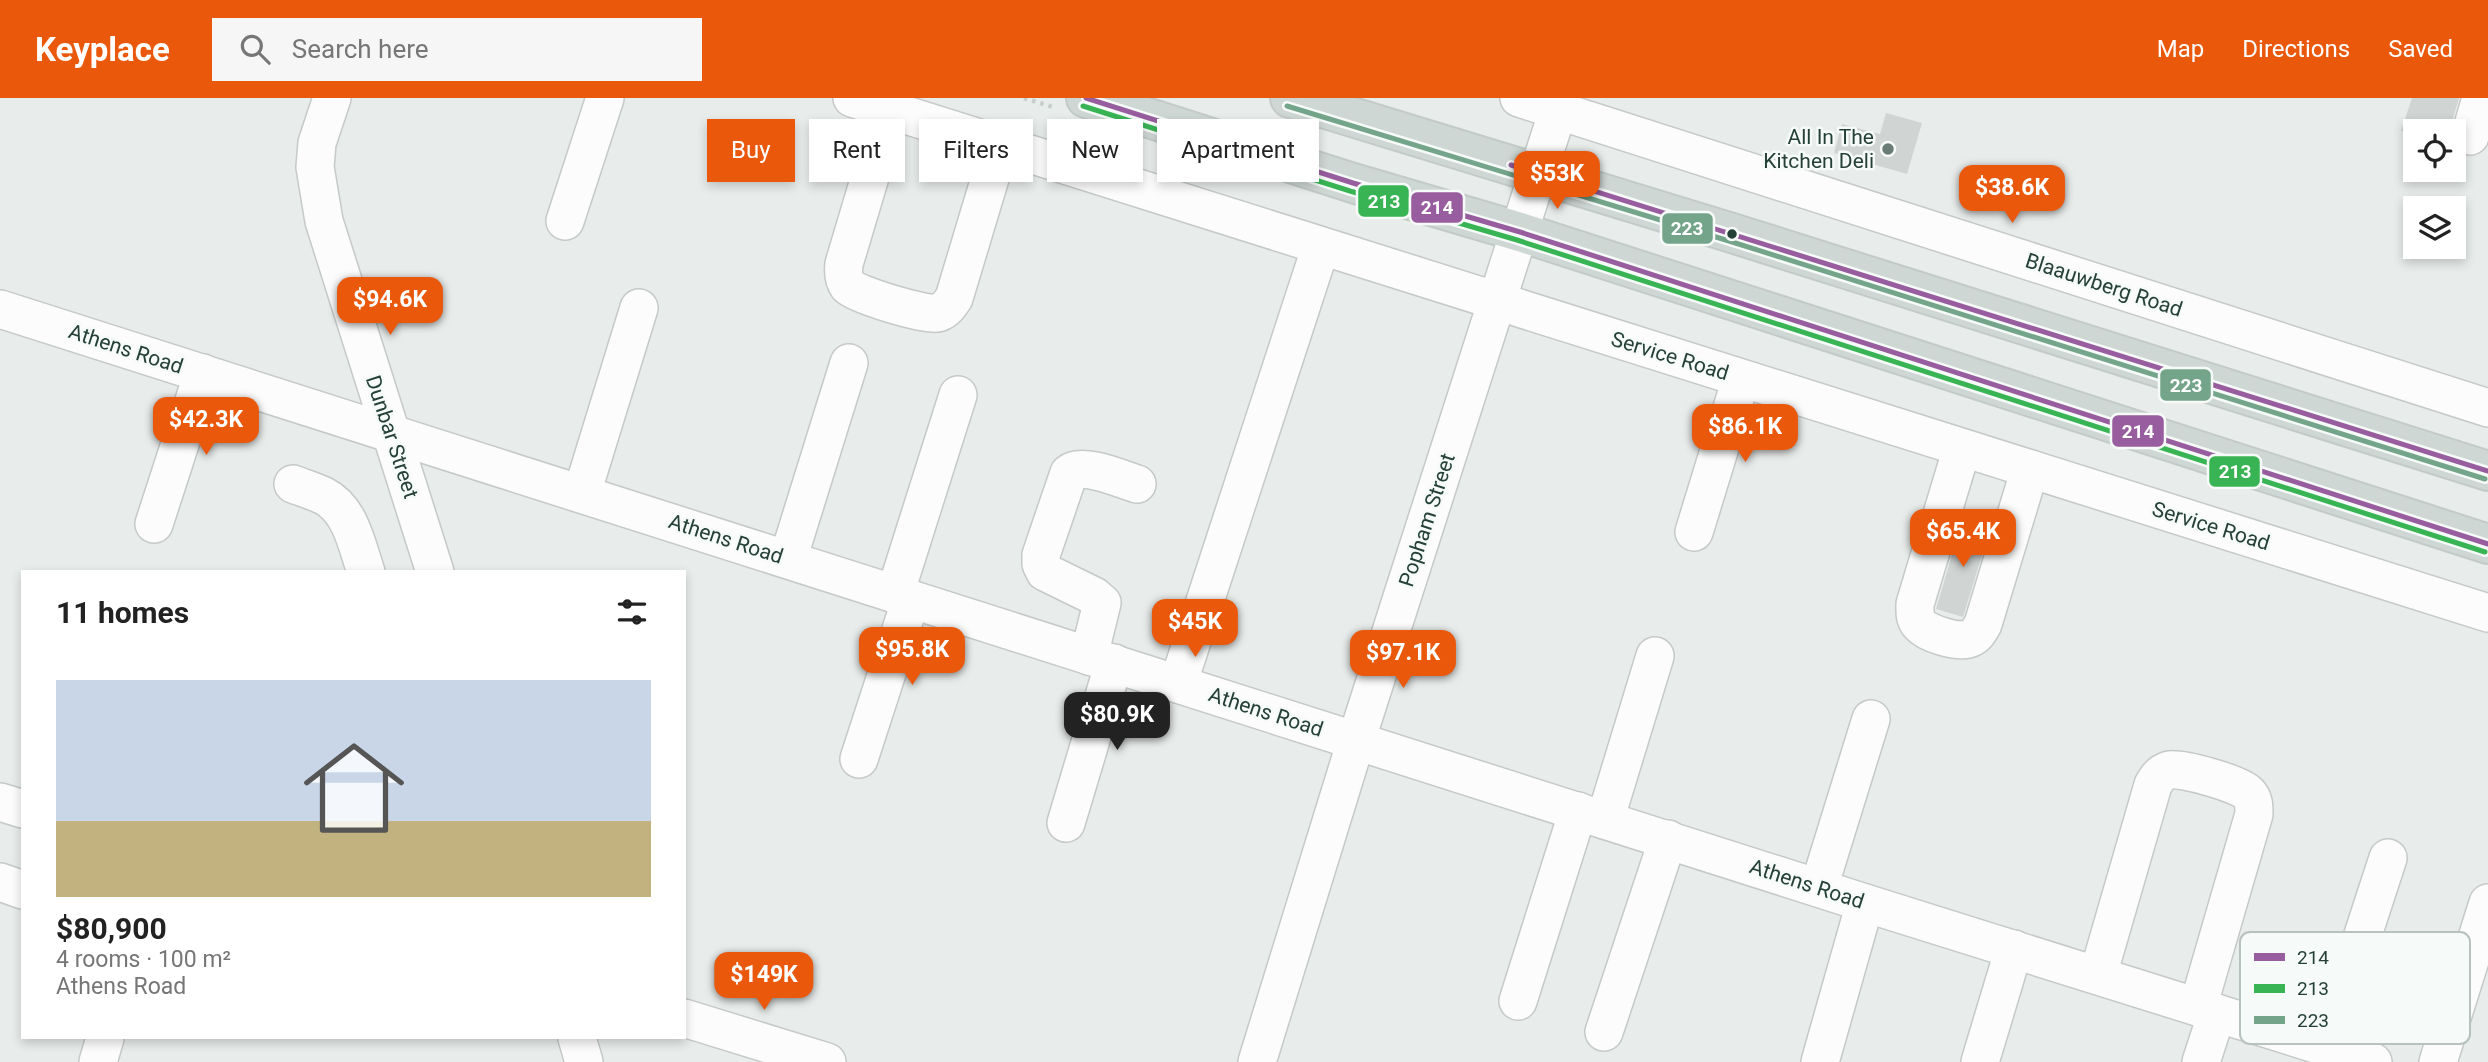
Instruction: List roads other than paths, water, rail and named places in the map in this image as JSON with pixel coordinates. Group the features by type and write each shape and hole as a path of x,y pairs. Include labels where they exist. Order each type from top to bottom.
{"main road":[{"path":"1086,98 1353,183 1520,232 2488,544"},
{"path":"1290,98 1538,173 2488,471"}],"street":[{"name":"Dunbar Street","path":"332,98 317,143 315,167 324,221 434,570"},
{"path":"565,220 605,98"},
{"name":"Service Road","path":"852,98 919,119"},
{"name":"Blaauwberg Road","path":"1519,98 1560,104 2488,408"},
{"path":"2470,136 2481,98"},
{"name":"Popham Street","path":"1257,1062 1356,741 1560,104"},
{"path":"890,110 844,264 843,276 849,286 859,293 926,313 937,313 947,308 954,298 989,182"},
{"name":"Service Road","path":"1033,155 2488,613"},
{"path":"1178,684 1321,246"},
{"path":"582,493 639,308"},
{"name":"Athens Road","path":"0,309 2240,1020"},
{"path":"788,559 849,363"},
{"path":"154,524 203,373"},
{"path":"1694,532 1741,379"},
{"path":"859,759 958,395"},
{"path":"1962,447 1915,604 1914,615 1920,625 1930,632 1955,639 1967,639 1978,634 2030,469"},
{"path":"1066,823 1102,660 1102,603 1094,596 1045,572 1041,555 1069,473 1073,469 1084,468 1137,484"},
{"path":"293,484 324,496 342,512 349,522 365,570"},
{"path":"1518,1001 1655,656"},
{"path":"1819,887 1871,719"},
{"path":"2098,975 2153,785 2159,775 2169,770 2181,770 2238,786 2248,792 2253,802 2253,814 2207,1010 2201,1062"},
{"path":"0,802 21,808"},
{"path":"1605,1032 1668,839"},
{"path":"2364,932 2388,858"},
{"path":"0,882 21,889"},
{"path":"1820,1062 1864,902"},
{"path":"2470,960 2488,903"},
{"path":"1980,1062 2014,949"},
{"path":"686,1019 827,1062"},
{"path":"98,1062 105,1039"},
{"path":"577,1039 584,1062"},
{"name":"Athens Road","path":"2316,1044 2373,1062"},
{"path":"2329,1048 2330,1044"},
{"path":"2438,1062 2444,1044"}],"place":[{"name":"All In The Kitchen Deli","path":"1888,149"}]}
